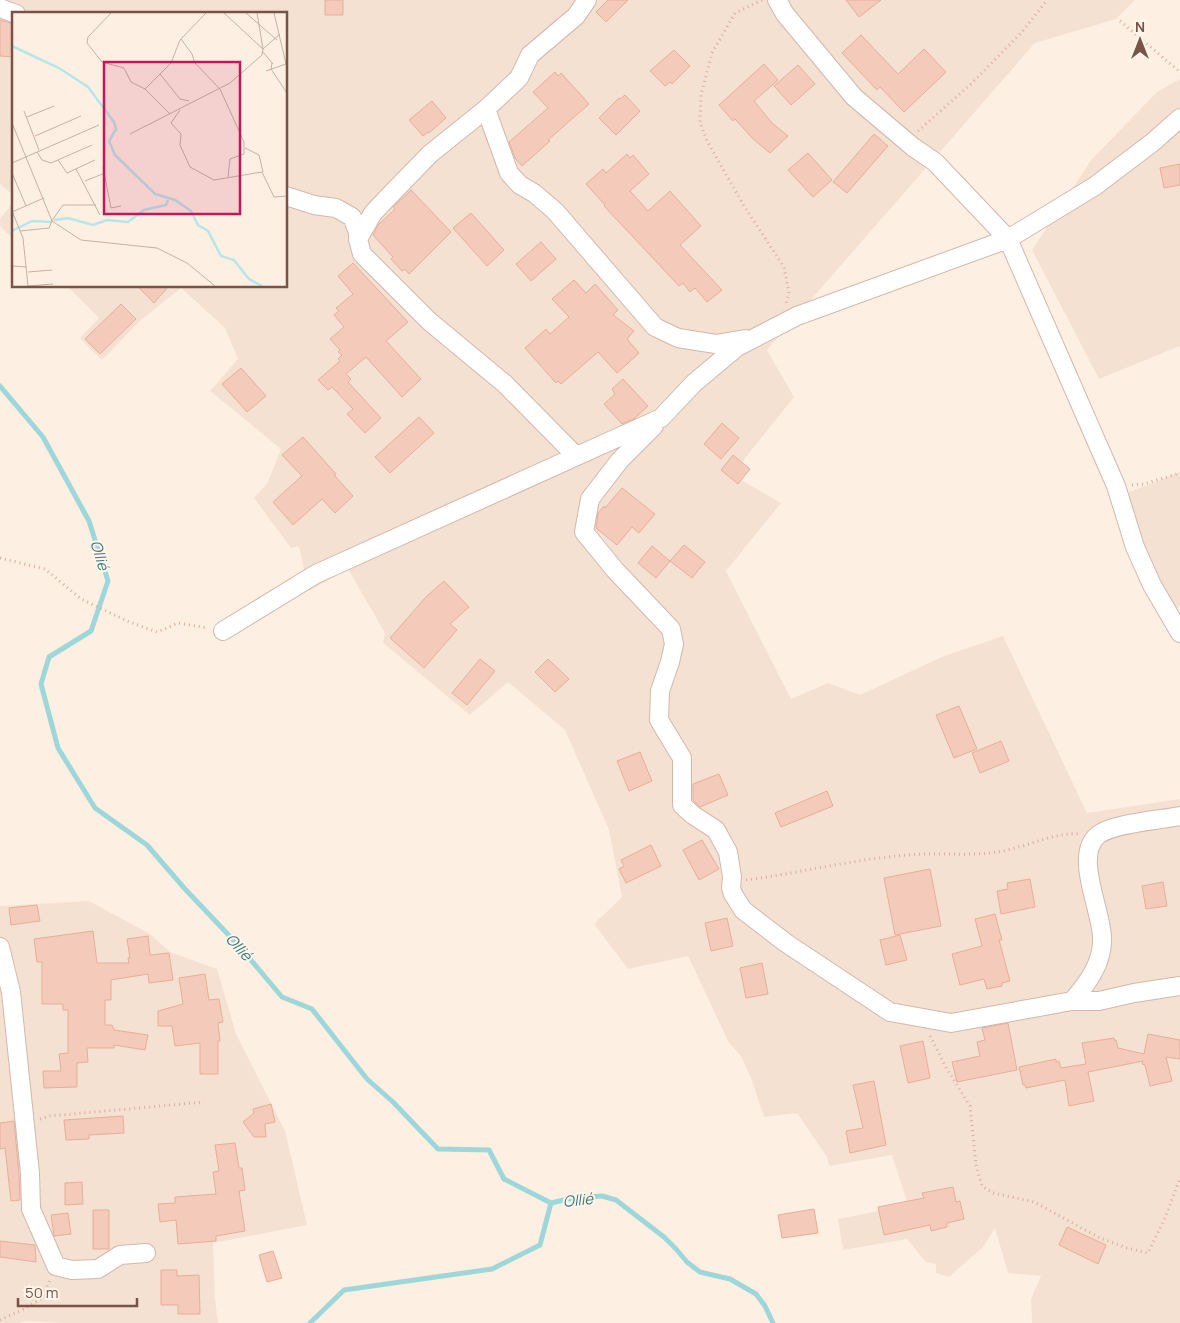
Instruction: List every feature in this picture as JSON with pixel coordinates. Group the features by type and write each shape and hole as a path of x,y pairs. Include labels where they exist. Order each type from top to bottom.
{"street":[{"path":"358,239 373,213 430,154 486,109 519,78 530,54 576,16 587,0"},
{"path":"777,0 785,14 854,97 906,141 935,162 1008,239 1116,486 1135,547 1152,585 1180,633"},
{"path":"0,8 12,12"},
{"path":"486,109 509,173 520,185 534,193 555,211 655,327 678,338 716,344 755,337"},
{"path":"1180,118 1153,142 1095,186 1008,239 797,316 737,347 694,383 620,460 590,499 584,532 615,570 671,629 674,644 660,691 659,720 682,758 682,805 693,815 716,830 728,852 733,894 743,910 786,943 890,1012 951,1023 1072,1001 1099,1001 1180,986"},
{"path":"288,197 314,205 336,208 352,217 358,232 362,254 429,321 505,384 576,456"},
{"path":"223,631 316,574 661,418"},
{"path":"1072,1001 1088,982 1098,962 1102,938 1089,875 1088,856 1092,844 1099,835 1116,827 1180,816"},
{"path":"0,947 2,967 11,992 30,1173 31,1209 56,1266 72,1270 98,1269 120,1255 146,1253"}],"path":[{"path":"763,0 735,13 712,53 701,95 700,122 707,141 744,206 784,267 790,293 780,325"},
{"path":"906,141 970,85 1022,32 1047,0"},
{"path":"1120,21 1180,72"},
{"path":"1116,486 1144,484 1180,473"},
{"path":"0,558 45,569 80,599 156,632 178,623 223,631"},
{"path":"732,882 838,863 909,855 960,855 1003,851 1069,833 1099,835"},
{"path":"921,1018 947,1069 970,1106 976,1165 982,1186 994,1193 1034,1202 1100,1238 1148,1253 1165,1218 1180,1178"},
{"path":"25,1123 50,1116 204,1102"},
{"path":"0,1320 41,1299 56,1266"}],"shaded area":[{"path":"0,0 1135,0 1116,19 1035,43 767,350 794,397 746,457 734,476 781,503 726,571 791,699 828,683 860,695 944,656 1003,636 1087,813 1180,799 1180,1323 1032,1323 1031,1299 1041,1276 1008,1273 995,1228 983,1247 949,1277 936,1273 936,1264 926,1262 907,1239 843,1250 838,1219 908,1205 892,1155 829,1166 827,1157 797,1113 764,1117 751,1078 741,1056 729,1043 688,956 628,969 594,924 622,897 609,830 565,730 508,682 470,715 383,643 385,633 348,569 309,591 299,546 291,548 254,498 268,482 281,449 210,391 238,359 225,328 181,288 288,288 288,12 12,12 12,194 0,184"},
{"path":"1180,79 1180,346 1099,379 1032,250 1092,159 1157,92"},
{"path":"12,204 12,238 0,226 0,219"},
{"path":"69,288 181,288 141,320 102,360 80,338 99,318"},
{"path":"1180,472 1180,607 1164,613 1112,499"},
{"path":"89,901 150,934 170,952 217,969 236,1034 285,1131 307,1225 213,1243 218,1323 63,1323 25,1321 19,1323 0,1323 0,906"}],"building":[{"path":"325,0 343,0 343,15 325,15"},
{"path":"608,0 628,0 606,22 596,12"},
{"path":"846,0 881,0 859,17"},
{"path":"0,20 12,23 12,57 0,56"},
{"path":"861,35 898,74 924,49 946,72 904,112 880,87 877,90 842,53"},
{"path":"674,50 690,66 672,84 670,82 665,86 650,71"},
{"path":"764,64 778,80 754,101 772,123 788,136 770,153 753,139 735,119 733,121 719,105"},
{"path":"798,65 815,84 791,105 774,86"},
{"path":"555,72 558,76 561,73 589,104 522,166 515,158 509,142 548,108 533,92"},
{"path":"625,95 640,111 616,135 599,118 619,98"},
{"path":"432,101 446,118 423,136 409,120"},
{"path":"874,134 888,146 847,193 833,182"},
{"path":"808,153 832,180 813,197 788,170"},
{"path":"627,154 630,158 633,155 649,174 630,191 648,211 670,191 701,226 680,245 722,290 707,302 695,288 690,292 683,283 679,286 604,206 586,184 603,169 606,173"},
{"path":"1180,164 1180,185 1164,188 1160,168"},
{"path":"411,190 451,232 409,274 405,269 402,271 391,259 393,257 373,235 378,225 395,209 393,207"},
{"path":"471,213 504,250 487,266 453,228"},
{"path":"541,242 556,259 531,281 516,264"},
{"path":"353,263 408,322 386,341 421,379 402,397 366,357 346,374 351,379 348,382 381,418 365,433 347,414 353,409 332,387 328,390 318,380 340,361 338,359 342,355 330,339 344,327 334,315 339,311 336,308 353,294 338,276"},
{"path":"574,280 586,293 595,284 618,310 613,315 634,331 627,339 639,353 617,373 598,352 561,384 558,381 556,383 525,348 546,329 550,334 569,317 552,299"},
{"path":"139,288 167,288 154,303"},
{"path":"121,304 136,319 100,354 85,339"},
{"path":"241,368 266,396 247,412 222,384"},
{"path":"623,379 648,406 634,419 622,424 604,404 615,394 612,389"},
{"path":"419,417 434,433 390,473 375,457"},
{"path":"722,423 739,438 721,459 704,444"},
{"path":"303,437 353,496 335,513 322,499 293,525 273,502 302,476 282,455"},
{"path":"733,455 750,469 738,484 721,470"},
{"path":"622,488 655,514 639,533 632,527 617,545 596,528 598,513 604,506 605,508"},
{"path":"684,545 705,562 692,578 670,561"},
{"path":"652,546 670,561 656,578 638,563"},
{"path":"444,581 469,607 450,624 457,630 424,668 390,638 426,597"},
{"path":"480,659 495,671 467,705 452,693"},
{"path":"548,659 569,679 555,692 535,672"},
{"path":"959,706 977,749 954,758 936,715"},
{"path":"1001,741 1009,761 980,773 972,753"},
{"path":"640,752 652,781 629,791 617,761"},
{"path":"719,774 728,795 700,807 693,800 693,784"},
{"path":"827,791 833,806 781,827 775,813"},
{"path":"702,840 719,869 699,880 683,850"},
{"path":"651,845 661,866 626,883 619,869 624,866 621,860"},
{"path":"930,869 941,926 895,935 884,878"},
{"path":"1030,879 1035,907 1001,914 997,891 1008,889 1007,883"},
{"path":"1163,882 1167,906 1146,909 1142,886"},
{"path":"37,905 40,921 11,925 9,908"},
{"path":"995,914 1002,940 999,940 1010,981 1002,983 1002,986 987,989 984,979 960,985 952,954 982,946 975,919"},
{"path":"727,918 733,946 711,951 705,923"},
{"path":"93,931 97,963 129,963 127,939 148,936 150,955 169,953 173,980 149,983 148,974 111,980 111,1000 105,1000 105,1025 112,1025 114,1030 148,1035 145,1050 114,1045 114,1048 87,1048 88,1062 77,1063 77,1087 44,1088 43,1071 61,1071 59,1054 68,1053 68,1010 63,1010 63,1004 42,1004 42,962 37,962 34,939"},
{"path":"900,935 907,960 886,965 880,940"},
{"path":"762,963 768,994 746,998 740,968"},
{"path":"205,974 209,1000 219,999 223,1022 218,1023 220,1041 218,1041 218,1074 200,1074 200,1043 175,1046 172,1026 158,1026 158,1011 183,1004 179,978"},
{"path":"1008,1023 1017,1070 957,1082 952,1062 980,1056 977,1042 985,1040 982,1028"},
{"path":"1148,1034 1180,1040 1180,1059 1166,1057 1172,1081 1150,1086 1145,1065 1142,1064 1143,1061 1088,1072 1094,1101 1069,1106 1065,1080 1026,1088 1023,1085 1019,1067 1056,1059 1056,1062 1059,1061 1061,1068 1086,1064 1082,1043 1114,1038 1118,1048 1144,1054"},
{"path":"923,1041 930,1078 908,1083 900,1046"},
{"path":"874,1081 886,1145 850,1153 846,1131 863,1128 853,1085"},
{"path":"271,1104 275,1122 265,1124 266,1137 254,1137 243,1122 254,1113 253,1109"},
{"path":"123,1116 124,1133 89,1135 89,1139 66,1140 64,1120"},
{"path":"14,1121 20,1200 11,1201 5,1148 0,1149 0,1123"},
{"path":"235,1143 239,1168 242,1168 245,1190 239,1191 245,1231 216,1236 216,1241 178,1244 176,1220 160,1222 158,1204 175,1203 175,1197 216,1194 213,1172 219,1171 215,1145"},
{"path":"82,1182 83,1204 65,1205 65,1183"},
{"path":"953,1187 956,1202 960,1201 964,1219 947,1223 947,1227 931,1231 930,1225 884,1235 878,1207 924,1198 922,1193"},
{"path":"814,1209 818,1233 782,1238 778,1215"},
{"path":"93,1210 109,1210 109,1249 93,1249"},
{"path":"68,1213 71,1234 54,1236 51,1215"},
{"path":"1067,1227 1106,1245 1098,1264 1059,1245"},
{"path":"0,1241 35,1245 36,1262 0,1257"},
{"path":"273,1251 282,1278 267,1282 259,1255"},
{"path":"161,1270 177,1270 177,1276 199,1275 200,1314 178,1314 178,1305 161,1305"}],"waterway":[{"name":"Ollié","path":"0,386 43,437 89,521 108,581 91,631 49,657 41,684 58,748 95,808 147,845 185,889 240,947 282,997 312,1009 367,1079 393,1102 438,1149 489,1150 504,1179 551,1203 568,1199 602,1196 616,1200 664,1237 687,1262 700,1272 730,1279 756,1294 765,1306 773,1323"},
{"path":"310,1323 344,1290 492,1269 540,1245 551,1203"}]}
